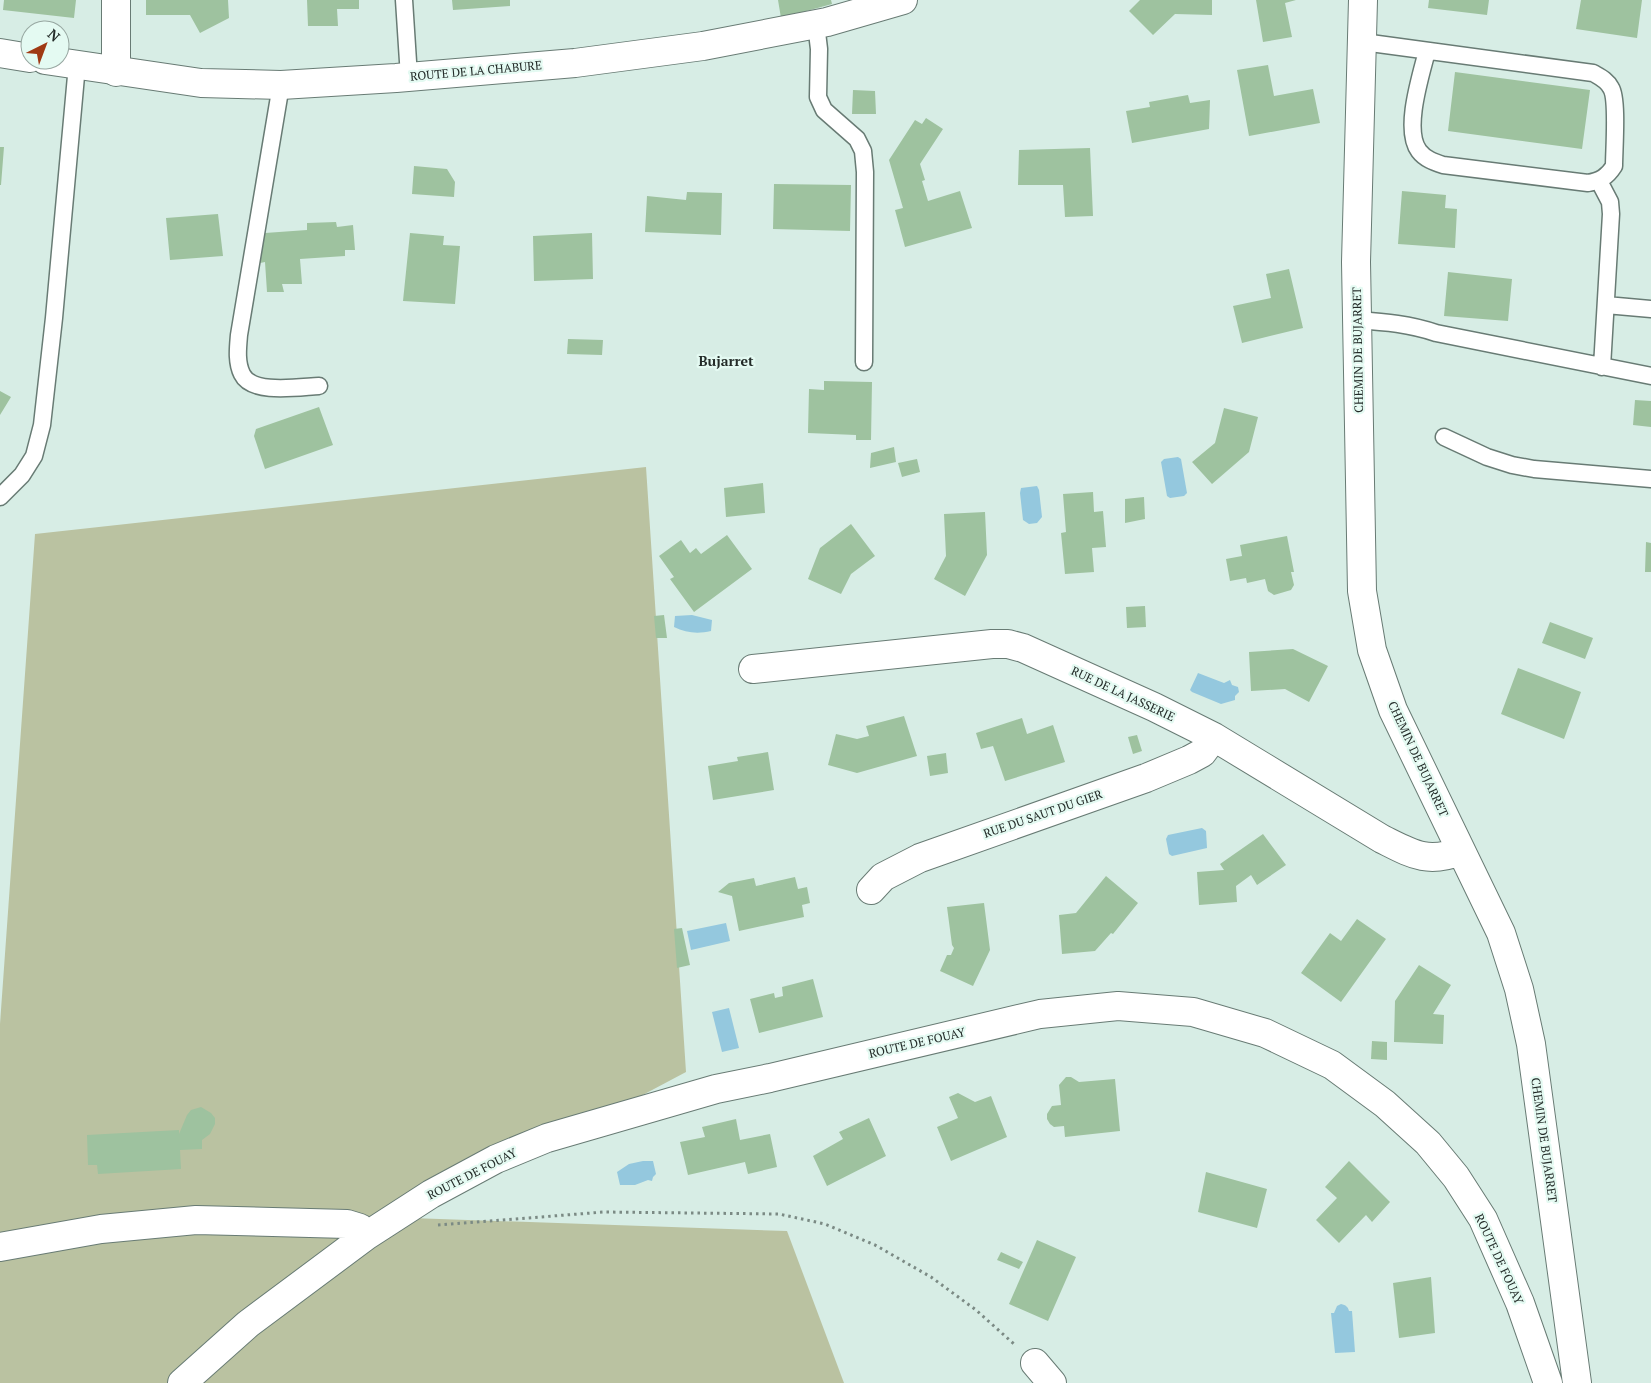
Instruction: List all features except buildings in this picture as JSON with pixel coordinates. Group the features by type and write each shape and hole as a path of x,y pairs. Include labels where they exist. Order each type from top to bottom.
{"street":[{"path":"116,0 116,72"},
{"name":"ROUTE DE LA CHABURE","path":"70,64 201,83 282,86 409,77 575,63 703,46 816,24 903,0"},
{"name":"CHEMIN DE BUJARRET","path":"1363,0 1356,262 1362,591 1372,650 1393,710 1501,933 1519,989 1529,1035 1577,1383"},
{"path":"0,53 20,56"},
{"name":"RUE DE LA JASSERIE","path":"753,669 992,644 1008,644 1032,652 1154,707 1214,737 1382,839 1407,851 1421,856 1437,858 1461,851"},
{"name":"RUE DU SAUT DU GIER","path":"870,890 883,877 920,858 1146,778 1189,760 1202,753 1214,737"},
{"name":"ROUTE DE FOUAY","path":"182,1383 248,1324 366,1236 431,1194 496,1159 547,1138 716,1089 1040,1014 1118,1006 1193,1012 1265,1033 1332,1064 1385,1104 1428,1143 1456,1177 1482,1219 1520,1303 1548,1383"},
{"path":"0,1247 101,1229 196,1220 347,1224 360,1228 366,1236"},
{"path":"1035,1363 1052,1383"}],"lane":[{"path":"404,0 409,77"},
{"path":"816,24 819,49 818,97 824,110 857,139 863,151 865,172 864,362"},
{"path":"1363,42 1593,73 1604,80 1612,89 1614,102 1614,166 1609,174 1599,181 1588,183 1443,165 1430,161 1419,151 1414,140 1413,128 1419,86 1427,51"},
{"path":"0,497 22,475 34,456 42,425 54,318 77,65"},
{"path":"282,86 238,335 238,359 242,375 251,384 264,388 319,386"},
{"path":"1599,181 1610,202 1611,214 1602,367"},
{"path":"1606,305 1651,309"},
{"path":"1357,320 1416,326 1436,333 1651,376"},
{"path":"1444,437 1487,457 1512,465 1534,469 1651,479"}],"path":[{"path":"432,1226 604,1212 779,1214 825,1224 875,1245 931,1277 976,1310 1035,1363"}],"green space":[{"path":"646,467 686,1072 411,1218 787,1231 844,1383 0,1383 0,1024 35,534"}],"water":[{"path":"1178,457 1181,459 1187,493 1184,496 1170,498 1167,496 1161,462 1164,459"},
{"path":"1037,486 1042,517 1037,523 1029,524 1023,520 1021,488"},
{"path":"692,615 712,620 711,631 692,632 674,627 675,616"},
{"path":"1198,673 1224,683 1230,680 1232,685 1238,687 1239,692 1235,696 1235,700 1221,704 1192,692 1190,690"},
{"path":"1202,828 1206,831 1207,848 1172,856 1169,854 1166,839 1168,835"},
{"path":"726,923 730,941 691,950 687,931"},
{"path":"729,1008 739,1048 722,1052 712,1012"},
{"path":"653,1161 656,1174 652,1181 648,1180 635,1185 620,1185 617,1172 629,1164"},
{"path":"1341,1304 1346,1306 1349,1311 1352,1311 1355,1352 1335,1353 1331,1313 1334,1313 1337,1306"}],"district":[{"name":"Bujarret","path":"726,361"}]}
